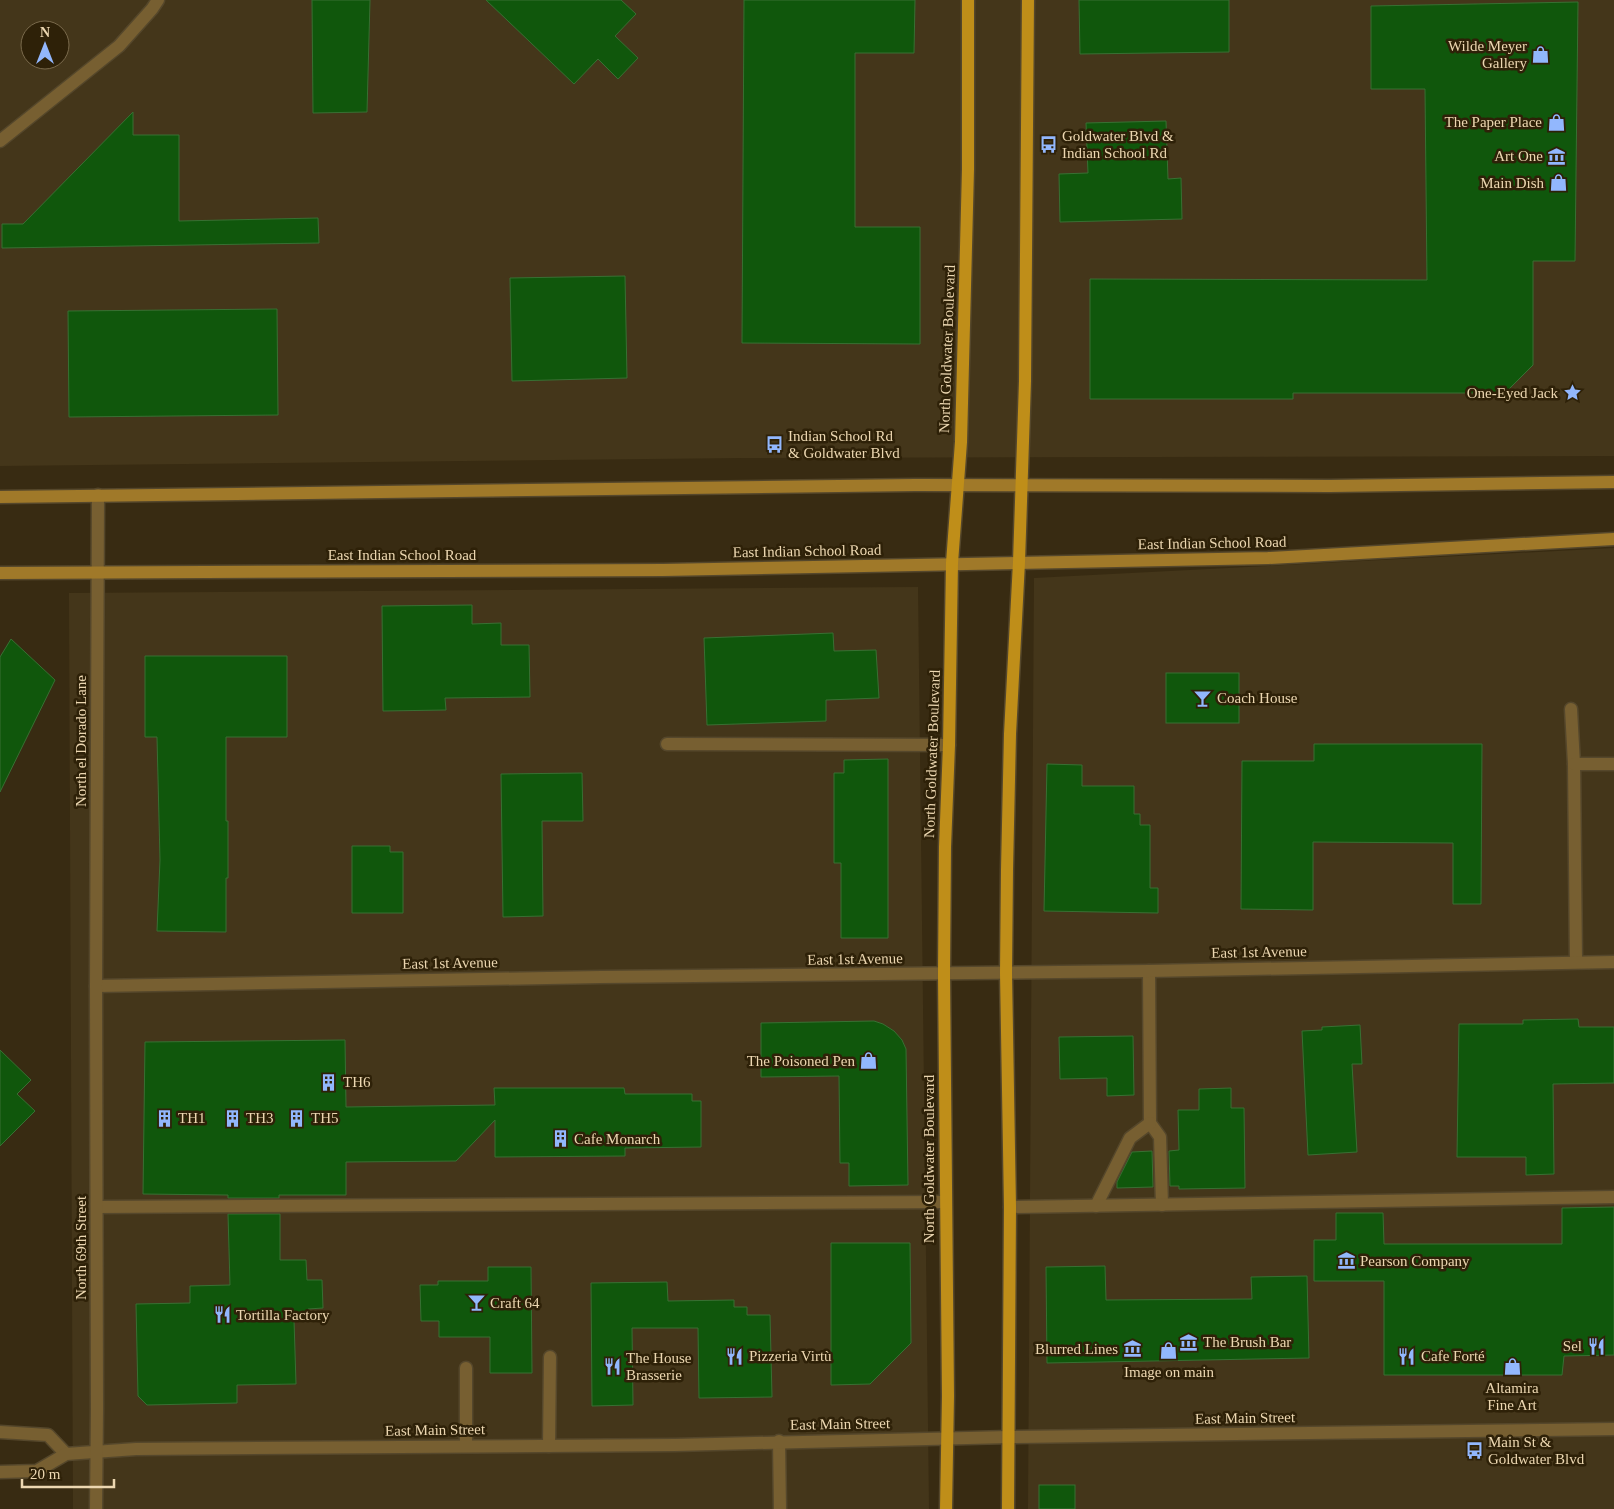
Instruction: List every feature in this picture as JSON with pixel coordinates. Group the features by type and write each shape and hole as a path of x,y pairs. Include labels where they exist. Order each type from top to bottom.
{"main road":[{"name":"North Goldwater Boulevard","path":"946,1509 948,1438 944,974 945,847 952,563 961,442 968,169 968,0"},
{"path":"1008,1509 1010,1207 1006,973 1010,734 1025,381 1028,0"},
{"path":"0,497 958,485 1330,486 1614,482"},
{"name":"East Indian School Road","path":"0,573 663,570 1287,558 1614,539"}],"street":[{"path":"0,141 119,46 158,0"},
{"name":"North el Dorado Lane","path":"96,986 98,495"},
{"path":"1571,709 1574,764 1576,962"},
{"path":"667,744 949,745"},
{"path":"1574,764 1614,764"},
{"name":"East 1st Avenue","path":"96,986 581,977 1148,971 1614,962"},
{"path":"1148,971 1150,1123 1160,1137 1162,1205"},
{"name":"North 69th Street","path":"96,986 98,1452 96,1509"},
{"path":"1096,1206 1130,1138 1150,1123"},
{"path":"1010,1207 1614,1197"},
{"path":"97,1207 946,1202"},
{"path":"549,1446 550,1357"},
{"path":"466,1368 466,1446"},
{"name":"East Main Street","path":"0,1472 36,1471 66,1454 136,1449 549,1446 1009,1437 1614,1429"},
{"path":"0,1432 48,1435 66,1454"},
{"path":"779,1441 780,1509"}],"shaded area":[{"path":"0,0 1614,0 1614,456 743,458 0,466"},
{"path":"1614,548 1614,1509 1028,1509 1034,578"},
{"path":"918,587 929,1509 73,1509 69,593"}],"building":[{"path":"312,0 370,0 367,112 313,113"},
{"path":"486,0 621,0 636,14 615,36 638,58 618,79 598,59 574,84"},
{"path":"744,0 915,0 914,53 855,53 855,227 920,227 920,344 742,343"},
{"path":"1079,0 1229,0 1229,52 1080,54"},
{"path":"1578,2 1575,261 1533,261 1533,365 1505,393 1293,393 1293,399 1090,399 1090,279 1427,280 1425,89 1371,89 1371,6"},
{"path":"133,112 133,135 179,135 179,221 318,218 319,243 2,248 2,224 23,224"},
{"path":"1166,121 1168,179 1181,178 1182,219 1060,222 1059,174 1088,173 1086,123"},
{"path":"625,276 627,378 512,381 510,278"},
{"path":"277,309 278,415 69,417 68,311"},
{"path":"472,605 472,624 501,623 501,645 529,645 530,697 445,698 446,710 383,711 382,606"},
{"path":"833,633 834,651 876,650 879,698 826,700 826,721 707,725 704,638"},
{"path":"11,639 55,680 0,792 0,657"},
{"path":"145,656 287,656 287,737 226,737 228,878 226,878 226,932 157,931 160,860 157,737 145,737"},
{"name":"Coach House","path":"1166,673 1239,673 1239,723 1166,723"},
{"path":"1314,744 1482,744 1481,904 1453,904 1453,843 1313,842 1313,910 1241,909 1242,761 1314,761"},
{"path":"888,759 888,938 841,938 841,863 834,863 834,773 844,773 844,760"},
{"path":"1047,764 1082,765 1082,786 1134,786 1134,814 1140,814 1140,825 1150,825 1150,888 1158,888 1158,913 1044,911"},
{"path":"582,773 583,821 542,821 543,916 503,917 501,774"},
{"path":"352,846 390,846 390,852 403,852 403,913 352,913"},
{"path":"1578,1019 1579,1027 1614,1027 1614,1083 1553,1084 1554,1174 1526,1175 1526,1157 1457,1157 1459,1024 1523,1024 1523,1020"},
{"path":"874,1021 894,1031 902,1040 906,1049 908,1185 849,1186 849,1163 840,1163 839,1076 761,1077 761,1023"},
{"path":"1360,1025 1362,1064 1352,1064 1357,1152 1308,1155 1302,1031 1322,1030 1322,1027"},
{"path":"1133,1036 1134,1095 1107,1096 1107,1078 1060,1079 1059,1037"},
{"path":"345,1040 346,1107 495,1105 494,1088 624,1088 625,1094 692,1094 692,1101 701,1101 701,1147 625,1148 625,1156 495,1157 495,1120 456,1161 346,1162 346,1195 279,1195 279,1198 228,1198 228,1195 143,1194 145,1042"},
{"path":"0,1050 31,1080 17,1094 35,1111 0,1146"},
{"path":"1231,1088 1231,1108 1244,1108 1245,1188 1179,1189 1179,1186 1170,1186 1169,1151 1179,1150 1178,1110 1199,1110 1199,1089"},
{"path":"1152,1151 1153,1187 1117,1188 1117,1182 1132,1152"},
{"path":"1614,1207 1614,1355 1564,1356 1562,1375 1384,1375 1384,1281 1314,1281 1314,1240 1336,1240 1336,1213 1383,1213 1384,1244 1562,1244 1562,1208"},
{"name":"Tortilla Factory","path":"228,1214 280,1214 280,1260 306,1260 307,1280 322,1280 323,1308 308,1309 308,1320 294,1320 296,1384 237,1385 237,1403 147,1405 138,1396 136,1304 190,1303 190,1286 230,1285"},
{"path":"831,1243 910,1243 911,1343 870,1384 831,1385"},
{"path":"1105,1266 1106,1300 1252,1299 1251,1277 1307,1276 1309,1358 1047,1363 1046,1267"},
{"name":"Craft 64","path":"488,1267 531,1267 532,1373 490,1373 490,1337 439,1337 439,1321 421,1321 420,1285 438,1285 438,1281 488,1281"},
{"path":"667,1282 668,1301 734,1300 734,1307 747,1307 747,1315 770,1315 772,1397 699,1398 698,1328 632,1328 633,1405 592,1406 591,1283"},
{"path":"1039,1485 1075,1485 1075,1509 1039,1509"}],"place":[{"name":"Wilde Meyer Gallery","path":"1541,55"},
{"name":"The Paper Place","path":"1556,122"},
{"name":"Goldwater Blvd & Indian School Rd","path":"1048,145"},
{"name":"Art One","path":"1557,156"},
{"name":"Main Dish","path":"1558,183"},
{"name":"One-Eyed Jack","path":"1572,393"},
{"name":"Indian School Rd & Goldwater Blvd","path":"774,445"},
{"name":"Coach House","path":"1203,698"},
{"name":"The Poisoned Pen","path":"869,1061"},
{"name":"TH6","path":"329,1082"},
{"name":"TH1","path":"164,1118"},
{"name":"TH3","path":"232,1118"},
{"name":"TH5","path":"297,1118"},
{"name":"Cafe Monarch","path":"560,1139"},
{"name":"Pearson Company","path":"1346,1261"},
{"name":"Craft 64","path":"476,1303"},
{"name":"Tortilla Factory","path":"222,1315"},
{"name":"The Brush Bar","path":"1189,1342"},
{"name":"Sel","path":"1596,1346"},
{"name":"Blurred Lines","path":"1132,1349"},
{"name":"Image on main","path":"1169,1351"},
{"name":"Pizzeria Virtù","path":"735,1356"},
{"name":"Cafe Forté","path":"1407,1356"},
{"name":"The House Brasserie","path":"612,1367"},
{"name":"Altamira Fine Art","path":"1512,1367"},
{"name":"Main St & Goldwater Blvd","path":"1474,1451"}]}
